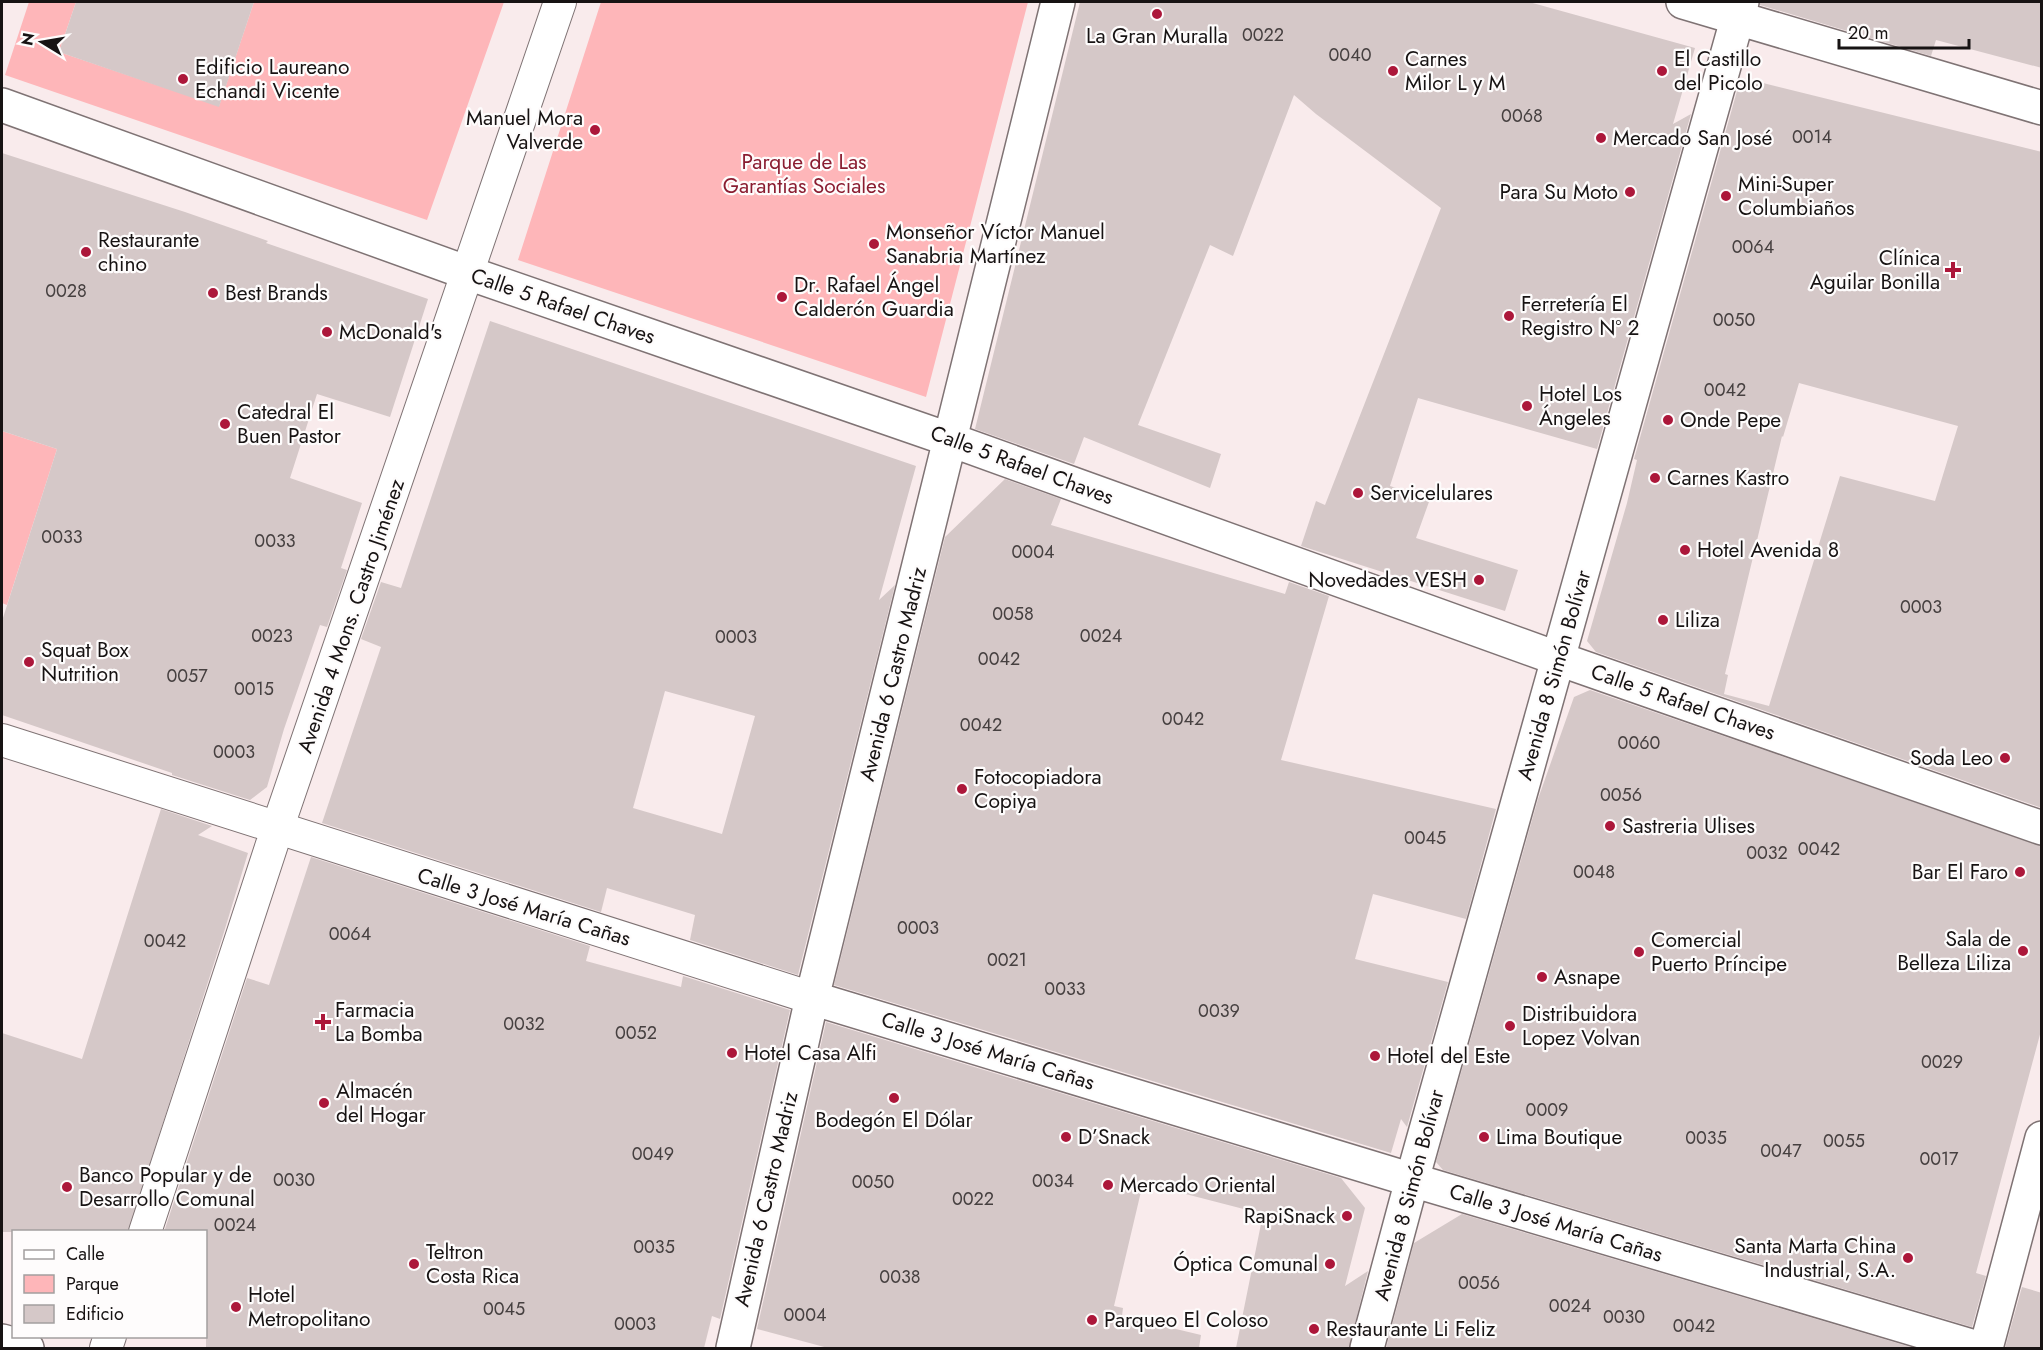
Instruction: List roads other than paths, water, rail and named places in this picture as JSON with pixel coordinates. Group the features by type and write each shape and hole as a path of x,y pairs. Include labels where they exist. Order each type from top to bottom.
{"street":[{"name":"Avenida 4 Mons. Castro Jiménez","path":"145,1230 277,829 560,2"},
{"name":"Avenida 6 Castro Madriz","path":"733,1348 812,998 1058,2"},
{"path":"1683,2 1740,10 2042,108"},
{"name":"Avenida 8 Simón Bolívar","path":"1367,1348 1740,10"},
{"name":"Calle 5 Rafael Chaves","path":"2,105 468,273 951,440 1559,659 2042,828"},
{"name":"Calle 3 José María Cañas","path":"2,740 812,998 1412,1180 1978,1348"},
{"path":"1986,1348 2042,1138"},
{"path":"2,1341 27,1348"}],"place":[{"name":"La Gran Muralla","path":"1157,14"},
{"name":"Carnes Milor L y M","path":"1393,71"},
{"name":"El Castillo del Picolo","path":"1662,71"},
{"name":"Edificio Laureano Echandi Vicente","path":"183,79"},
{"name":"Manuel Mora Valverde","path":"595,130"},
{"name":"Mercado San José","path":"1601,138"},
{"name":"Para Su Moto","path":"1630,192"},
{"name":"Mini-Super Columbiaños","path":"1726,196"},
{"name":"Monseñor Víctor Manuel Sanabria Martínez","path":"874,244"},
{"name":"Restaurante chino","path":"86,252"},
{"name":"Clínica Aguilar Bonilla","path":"1953,270"},
{"name":"Best Brands","path":"213,293"},
{"name":"Dr. Rafael Ángel Calderón Guardia","path":"782,297"},
{"name":"Ferretería El Registro Nº 2","path":"1509,316"},
{"name":"McDonald's","path":"327,332"},
{"name":"Hotel Los Ángeles","path":"1527,406"},
{"name":"Onde Pepe","path":"1668,420"},
{"name":"Catedral El Buen Pastor","path":"225,424"},
{"name":"Carnes Kastro","path":"1655,478"},
{"name":"Servicelulares","path":"1358,493"},
{"name":"Hotel Avenida 8","path":"1685,550"},
{"name":"Novedades VESH","path":"1479,580"},
{"name":"Liliza","path":"1663,620"},
{"name":"Squat Box Nutrition","path":"29,662"},
{"name":"Soda Leo","path":"2005,758"},
{"name":"Fotocopiadora Copiya","path":"962,789"},
{"name":"Sastreria Ulises","path":"1610,826"},
{"name":"Bar El Faro","path":"2020,872"},
{"name":"Sala de Belleza Liliza","path":"2023,951"},
{"name":"Comercial Puerto Príncipe","path":"1639,952"},
{"name":"Asnape","path":"1542,977"},
{"name":"Farmacia La Bomba","path":"323,1022"},
{"name":"Distribuidora Lopez Volvan","path":"1510,1026"},
{"name":"Hotel Casa Alfi","path":"732,1053"},
{"name":"Hotel del Este","path":"1375,1056"},
{"name":"Bodegón El Dólar","path":"894,1098"},
{"name":"Almacén del Hogar","path":"324,1103"},
{"name":"D’Snack","path":"1066,1137"},
{"name":"Lima Boutique","path":"1484,1137"},
{"name":"Mercado Oriental","path":"1108,1185"},
{"name":"Banco Popular y de Desarrollo Comunal","path":"67,1187"},
{"name":"RapiSnack","path":"1347,1216"},
{"name":"Santa Marta China Industrial, S.A.","path":"1908,1258"},
{"name":"Teltron Costa Rica","path":"414,1264"},
{"name":"Óptica Comunal","path":"1330,1264"},
{"name":"Hotel Metropolitano","path":"236,1307"},
{"name":"Parqueo El Coloso","path":"1092,1320"},
{"name":"Restaurante Li Feliz","path":"1314,1329"}],"park label":[{"name":"Parque de Las Garantías Sociales","path":"804,174"}]}
